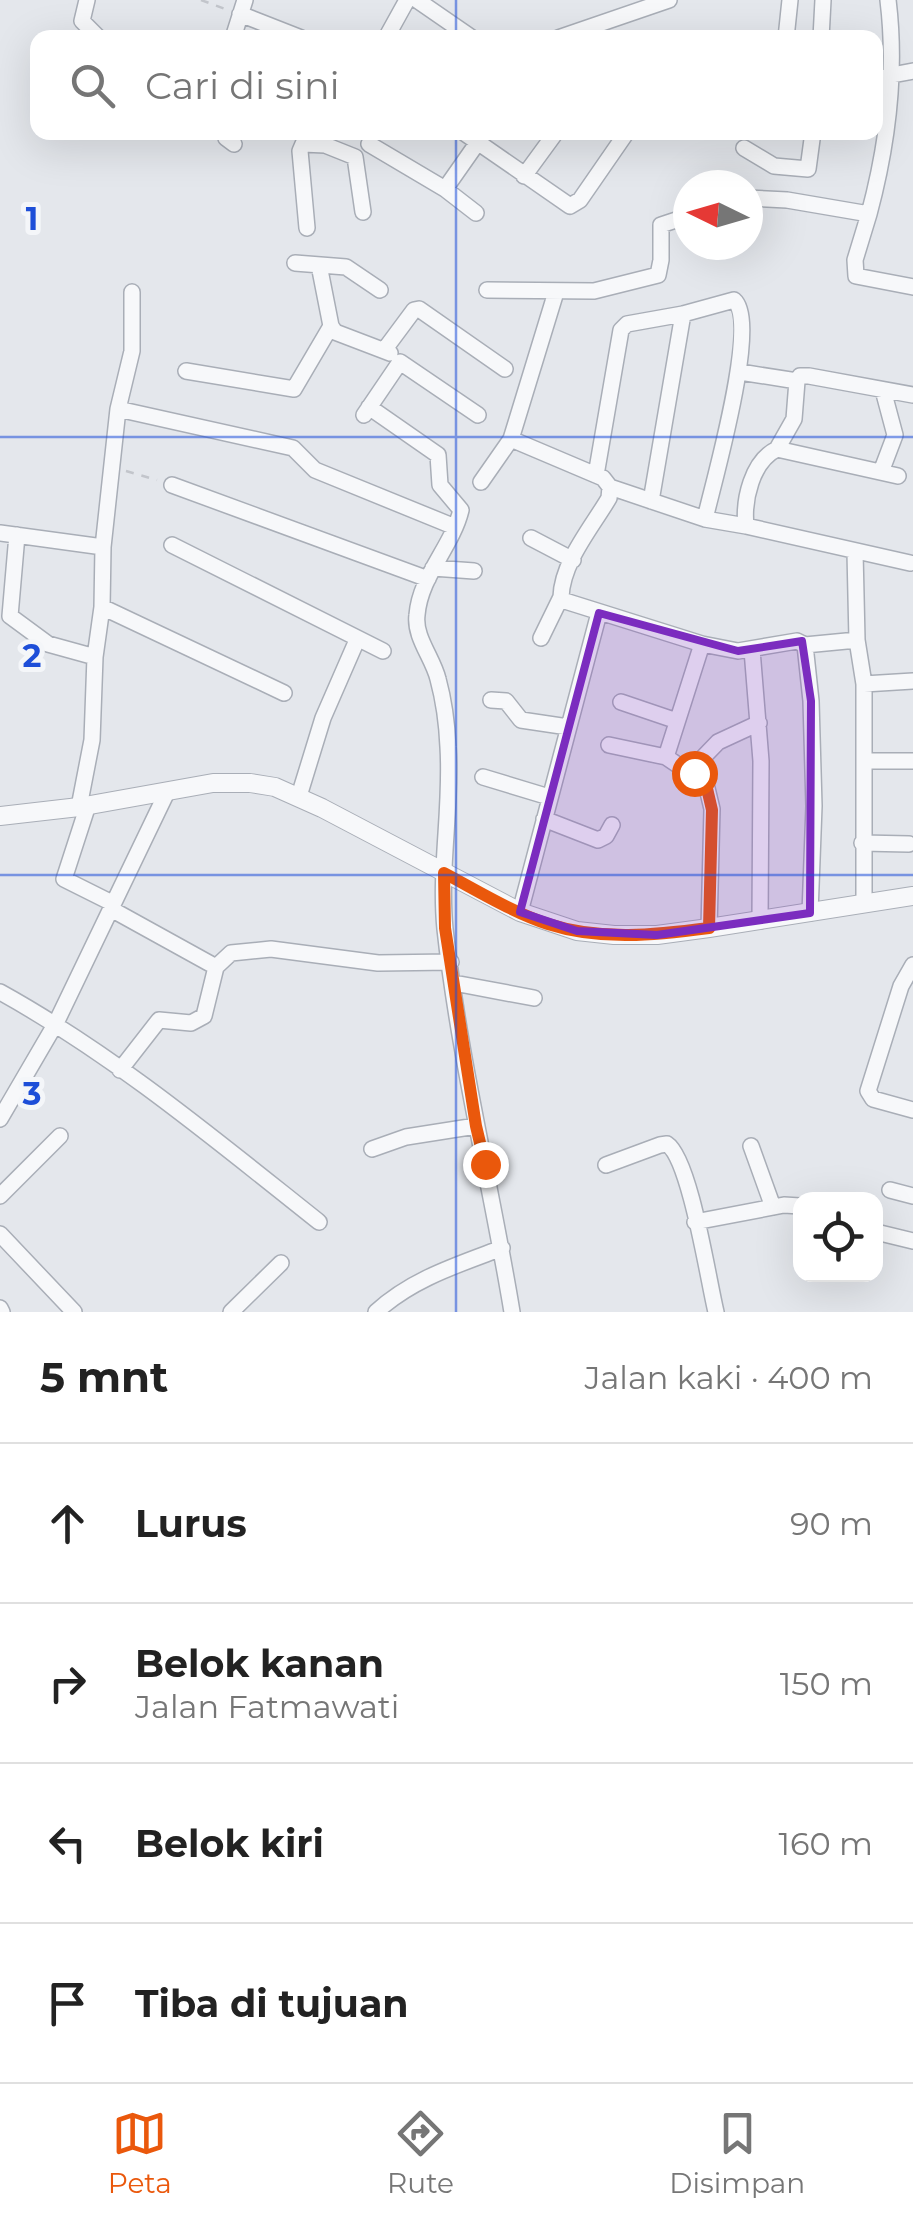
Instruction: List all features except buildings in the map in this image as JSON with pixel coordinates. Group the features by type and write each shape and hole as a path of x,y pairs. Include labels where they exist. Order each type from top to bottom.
{"street":[{"path":"87,0 82,21 91,30"},
{"path":"390,30 407,0"},
{"path":"416,0 460,30"},
{"path":"581,30 669,0"},
{"path":"787,30 790,0"},
{"path":"822,30 823,0"},
{"path":"888,0 886,140 855,260 856,276 913,286"},
{"path":"243,7 287,30"},
{"path":"884,76 913,72"},
{"path":"307,228 300,148 324,140"},
{"path":"330,140 355,157 363,212"},
{"path":"445,189 481,140"},
{"path":"484,140 524,176 564,202 576,204 621,140"},
{"path":"524,176 550,140"},
{"path":"744,148 774,166 808,169 812,140"},
{"path":"369,144 445,189 476,214"},
{"path":"763,199 868,214"},
{"path":"488,290 594,290 658,275 662,260 661,225 673,221"},
{"path":"296,262 346,266 380,290"},
{"path":"319,265 331,326 339,336 385,349 478,414"},
{"path":"132,292 132,350 110,467 102,607 94,657 92,740 84,806 64,880 216,967"},
{"path":"480,482 512,439 556,292"},
{"path":"596,475 622,330 628,324 734,300 740,304 740,372 705,520"},
{"path":"385,349 416,308 505,369"},
{"path":"650,501 683,314"},
{"path":"186,371 294,388 331,326"},
{"path":"400,362 367,412 438,455 440,485 461,510 430,574 416,622 438,675 447,731 445,928 511,1312"},
{"path":"740,372 797,381"},
{"path":"778,450 794,419 800,376 913,395"},
{"path":"881,472 895,435 883,390"},
{"path":"118,409 292,448 315,470 455,527"},
{"path":"512,439 596,475 610,487 609,498 572,560 562,584 562,596 540,638"},
{"path":"746,526 750,487 759,463 778,450 898,476"},
{"path":"172,485 430,574 474,571"},
{"path":"610,487 705,520 910,563"},
{"path":"94,657 48,644 10,616 8,534 104,547"},
{"path":"530,538 572,560"},
{"path":"172,545 383,652"},
{"path":"854,552 857,640 864,684 864,903"},
{"path":"562,596 568,603 702,644 752,650 797,641 805,645 857,640"},
{"path":"102,607 284,693"},
{"path":"520,912 599,613"},
{"path":"298,796 323,718 357,640"},
{"path":"666,757 702,644"},
{"path":"805,645 814,806 810,913"},
{"path":"752,650 759,723 760,920"},
{"path":"864,684 913,681"},
{"path":"491,700 506,701 521,720 568,727"},
{"path":"621,702 678,720"},
{"path":"690,771 718,742 759,723"},
{"path":"610,745 666,757 706,784 712,810 709,928"},
{"path":"864,761 913,761"},
{"path":"483,776 549,797"},
{"path":"0,816 213,783 250,783 298,796 520,912 578,931 614,935 657,935 913,896"},
{"path":"0,1118 56,1023 167,792"},
{"path":"544,819 598,840 606,836 612,825"},
{"path":"862,842 909,844"},
{"path":"120,1070 159,1020 191,1023 204,1016 216,967 231,954 271,949 378,963 451,962"},
{"path":"913,965 901,986 868,1091 873,1099 913,1110"},
{"path":"454,983 534,998"},
{"path":"0,992 56,1023 320,1222"},
{"path":"372,1149 406,1138 476,1126"},
{"path":"0,1196 60,1136"},
{"path":"606,1165 660,1144 672,1146 685,1172 716,1312"},
{"path":"750,1146 774,1207"},
{"path":"890,1190 913,1196"},
{"path":"695,1222 793,1206"},
{"path":"0,1234 74,1312"},
{"path":"883,1234 913,1241"},
{"path":"376,1312 401,1291 434,1274 502,1248"},
{"path":"230,1312 281,1263"}],"path":[{"path":"202,0 243,7"},
{"path":"110,467 172,485"}],"highlighted area":[{"path":"599,613 738,651 802,641 811,701 810,913 657,935 577,931 520,912"}],"route":[{"path":"485,1164 445,928 444,873 520,912 578,931 657,935 709,928 712,810 706,784 694,773"}]}
